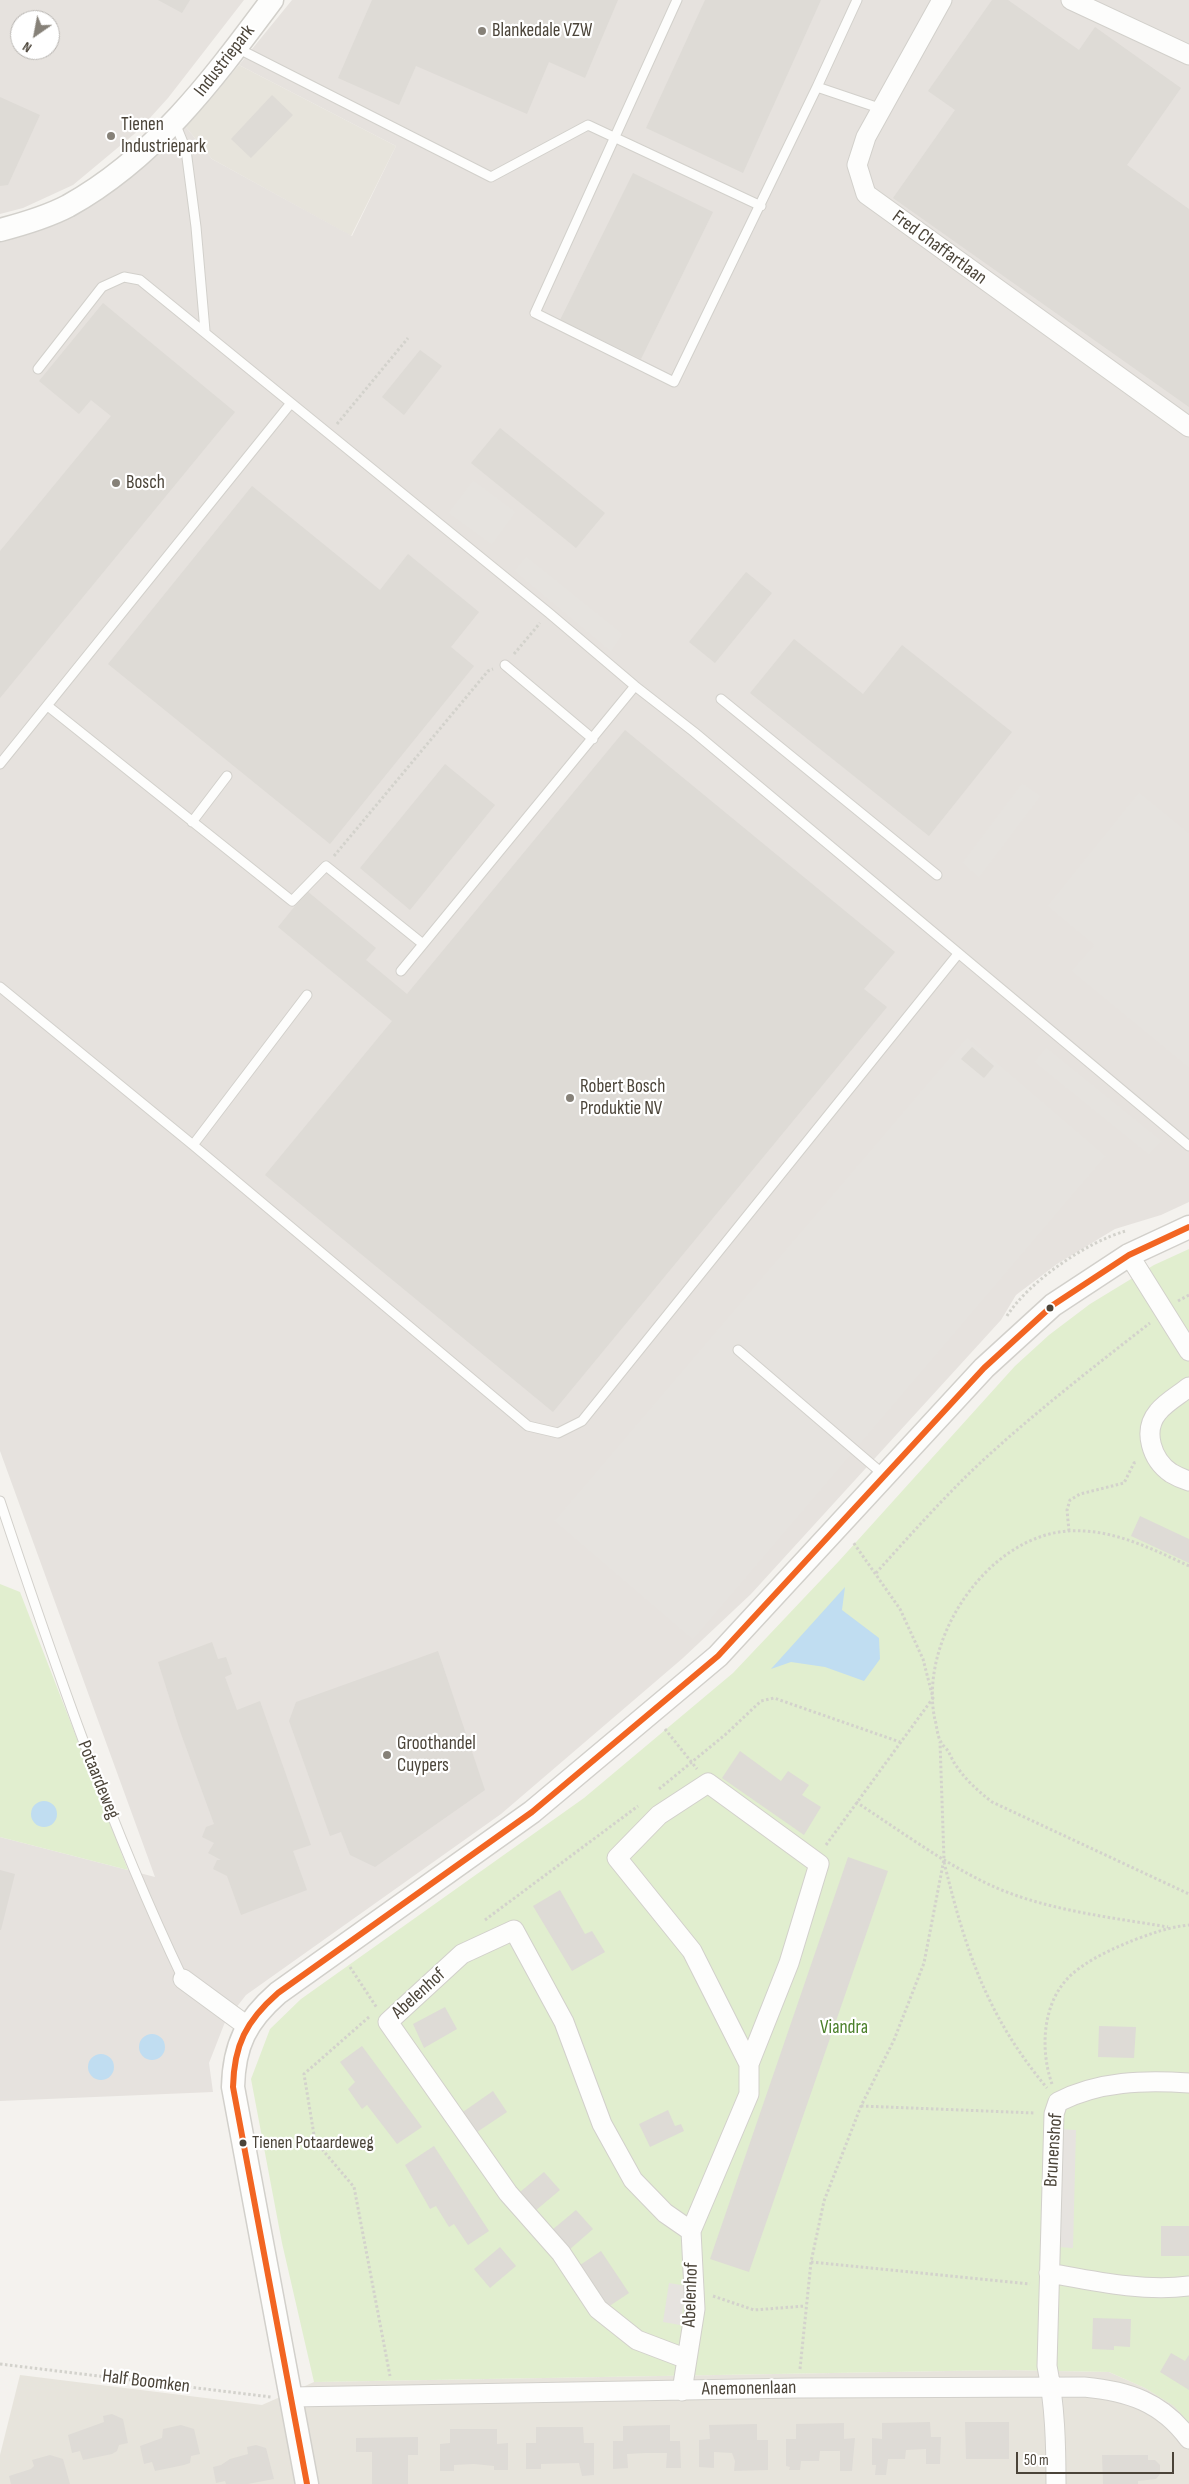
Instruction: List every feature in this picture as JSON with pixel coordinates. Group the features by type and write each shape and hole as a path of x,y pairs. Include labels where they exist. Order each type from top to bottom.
{"street":[{"name":"Industriepark","path":"0,230 66,207 131,163 175,123 237,48 272,0"},
{"name":"Fred Chaffartlaan","path":"942,0 866,137 857,165 866,194 1189,426"},
{"path":"1072,0 1189,55"},
{"path":"307,2484 233,2087 236,2051 247,2026 278,1992 532,1812 718,1656 746,1628 984,1368 1053,1305 1129,1255 1189,1227"},
{"path":"1129,1255 1189,1351"},
{"path":"1189,1388 1158,1411 1150,1424 1150,1441 1156,1458 1171,1473 1189,1481"},
{"name":"Abelenhof","path":"682,2391 695,2309 691,2231 749,2094 749,2064 789,1963 819,1864 708,1783 659,1815 617,1858 692,1950 749,2064"},
{"name":"Abelenhof","path":"686,2359 638,2340 598,2309 561,2254 508,2193 388,2022 462,1954 514,1930 564,2022 602,2124 633,2180 666,2213 691,2231"},
{"name":"Potaardeweg","path":"183,1979 247,2026"},
{"name":"Brunenshof","path":"1056,2484 1056,2434 1052,2388 1047,2366 1056,2108 1078,2091 1110,2085 1152,2081 1189,2083"},
{"path":"1049,2280 1170,2288 1189,2286"},
{"name":"Anemonenlaan","path":"291,2397 798,2388 1093,2388 1110,2389 1133,2396 1152,2405 1176,2422 1189,2439"}],"lane":[{"path":"677,0 535,313 674,382 760,206 857,0"},
{"path":"237,48 491,177 588,125 760,206"},
{"path":"817,87 882,109"},
{"path":"175,123 186,150 196,227 205,331"},
{"path":"38,369 102,287 124,277 140,280 205,331 635,686 694,732 1189,1146"},
{"path":"0,764 49,707 291,403"},
{"path":"505,665 593,739"},
{"path":"401,971 635,686"},
{"path":"721,699 938,875"},
{"path":"49,707 292,902 326,866 423,944"},
{"path":"192,822 227,776"},
{"path":"0,987 528,1426 558,1433 582,1421 958,954"},
{"path":"192,1145 307,995"},
{"path":"738,1350 886,1476"},
{"name":"Potaardeweg","path":"0,1501 70,1711 148,1907 183,1979"}],"path":[{"path":"328,434 408,338"},
{"path":"326,866 488,671 505,665 548,613"},
{"path":"876,1573 929,1515 991,1453 1064,1390 1164,1311 1189,1295"},
{"path":"1069,1531 1067,1510 1070,1500 1080,1494 1124,1483 1134,1463 1156,1458"},
{"path":"819,1864 826,1845 933,1698 939,1653 950,1623 965,1596 985,1572 1008,1553 1034,1539 1069,1531 1103,1533 1132,1540 1189,1566"},
{"path":"851,1540 900,1609 919,1651 933,1698 940,1742 944,1859 959,1926 977,1974 997,2016 1056,2108"},
{"path":"663,1727 687,1757"},
{"path":"940,1742 972,1786 992,1802 1189,1894"},
{"path":"856,1802 944,1859 989,1884 1045,1904 1104,1917 1168,1927 1189,1925"},
{"path":"798,2388 811,2262 824,2201 861,2106 894,2040 924,1963 944,1859"},
{"path":"1056,2108 1045,2065 1047,2016 1056,1996 1070,1976 1095,1959 1120,1946 1168,1927"},
{"path":"357,1978 372,1999"},
{"path":"861,2106 1056,2108"},
{"path":"811,2262 1049,2280"},
{"path":"694,2289 754,2310 805,2306"},
{"name":"Half Boomken","path":"0,2364 272,2397 291,2397"}],"shaded area":[{"path":"0,0 244,0 168,98 139,130 73,185 23,208 0,214"},
{"path":"292,0 1189,0 1189,1202 1161,1215 1115,1229 1057,1264 1016,1295 1001,1320 751,1594 683,1658 501,1814 246,1995 225,2022 209,2063 213,2092 0,2101 0,1837 155,1877 0,1451 0,239 126,178 185,126 212,159 352,236 396,146 239,65"},
{"path":"239,65 396,146 351,236 212,159 185,126"},
{"path":"473,480 516,512 492,545 448,513"},
{"path":"526,556 623,634 611,652 514,571"},
{"path":"1022,783 1041,796 979,878 962,863"},
{"path":"1139,792 1189,833 1189,1068 1071,971 1094,945 1047,906"},
{"path":"967,1037 1106,1156 693,1640 554,1521"},
{"path":"1046,1047 1162,1141 1149,1155 1034,1062"},
{"path":"1061,2129 1076,2130 1073,2248 1058,2247"},
{"path":"669,2283 687,2286 680,2325 663,2322"},
{"path":"1004,2370 1109,2372 1145,2388 1175,2406 1189,2423 1189,2484 0,2484 0,2455 20,2375 262,2405 314,2382"}],"green space":[{"name":"Viandra","path":"1189,1249 1189,2423 1174,2406 1145,2388 1109,2372 1004,2370 314,2382 282,2243 251,2079 270,2029 301,1999 584,1798 733,1673 839,1561 1015,1366 1049,1335 1090,1304 1154,1265"},
{"path":"0,1584 20,1592 128,1870 0,1837"}],"water":[{"path":"845,1587 842,1610 879,1638 880,1659 864,1681 825,1667 791,1662 771,1669"},
{"path":"44,1801 54,1804 57,1814 54,1824 44,1827 34,1824 31,1814 34,1804"},
{"path":"152,2034 162,2037 165,2047 162,2057 152,2060 142,2057 139,2047 142,2037"},
{"path":"101,2054 111,2057 114,2067 111,2077 101,2080 91,2077 88,2067 91,2057"}],"building":[{"path":"158,0 190,0 182,13"},
{"name":"Blankedale VZW","path":"372,0 618,0 585,78 549,62 527,114 416,66 399,105 338,78"},
{"path":"705,0 821,0 743,173 646,128"},
{"path":"992,0 1008,0 1079,50 1095,27 1181,88 1127,165 1189,209 1189,407 893,198 955,110 928,91"},
{"path":"272,95 293,115 251,158 231,139"},
{"path":"0,97 40,115 8,185 0,186"},
{"path":"633,173 713,212 641,359 560,320"},
{"name":"Bosch","path":"103,303 235,412 0,698 0,551 111,416 91,400 79,414 39,381"},
{"path":"420,350 442,366 404,415 382,397"},
{"path":"500,428 605,513 576,548 471,463"},
{"path":"252,486 380,590 408,554 479,612 451,647 474,666 330,844 108,664"},
{"path":"746,572 772,593 715,663 689,642"},
{"path":"794,639 863,694 902,645 1012,732 929,836 750,693"},
{"name":"Robert Bosch Produktie NV","path":"625,730 895,952 864,989 887,1007 553,1412 265,1175 392,1021 278,927 307,891 376,948 366,960 407,994"},
{"path":"445,764 495,805 410,910 360,868"},
{"path":"972,1047 994,1066 984,1078 961,1059"},
{"path":"1140,1516 1189,1539 1189,1563 1131,1536"},
{"path":"212,1642 218,1659 226,1657 232,1674 225,1677 237,1710 260,1701 311,1845 293,1851 307,1890 241,1915 227,1876 213,1869 217,1860 221,1860 208,1853 214,1843 202,1837 206,1827 214,1824 180,1731 158,1662"},
{"name":"Groothandel Cuypers","path":"438,1651 485,1790 375,1867 350,1855 341,1832 330,1836 289,1721 296,1702"},
{"path":"740,1751 781,1781 788,1771 809,1785 802,1795 821,1807 804,1835 722,1778"},
{"path":"848,1857 888,1871 749,2272 710,2259"},
{"path":"0,1870 15,1874 1,1930 0,1930"},
{"path":"560,1890 585,1934 592,1931 605,1952 572,1971 533,1906"},
{"path":"445,2007 457,2029 424,2048 413,2024"},
{"path":"1099,2026 1136,2027 1134,2058 1098,2057"},
{"path":"362,2046 422,2127 397,2144 367,2105 362,2109 348,2089 355,2082 340,2062"},
{"path":"493,2091 507,2112 474,2134 460,2114"},
{"path":"668,2110 675,2126 681,2124 684,2131 650,2147 639,2124"},
{"path":"434,2146 489,2231 468,2245 454,2224 449,2227 436,2206 430,2209 405,2165"},
{"path":"544,2172 560,2190 535,2211 520,2192"},
{"path":"576,2210 593,2229 569,2250 552,2230"},
{"path":"1161,2226 1189,2226 1189,2256 1161,2256"},
{"path":"500,2247 516,2266 490,2288 474,2269"},
{"path":"601,2251 629,2293 608,2307 580,2265"},
{"path":"1093,2318 1131,2319 1130,2347 1114,2346 1114,2350 1092,2349"},
{"path":"1171,2353 1185,2361 1189,2355 1189,2390 1160,2372"},
{"path":"112,2414 123,2419 128,2443 119,2445 117,2451 112,2454 83,2460 80,2451 72,2453 68,2435 104,2422 103,2416"},
{"path":"930,2422 931,2437 941,2437 940,2464 926,2464 926,2449 906,2450 905,2459 888,2459 886,2475 875,2475 876,2465 872,2465 872,2438 882,2439 882,2423"},
{"path":"965,2422 1009,2422 1009,2459 966,2459"},
{"path":"844,2423 844,2439 855,2438 852,2471 840,2471 840,2451 820,2451 819,2461 801,2461 800,2470 789,2470 790,2467 786,2466 786,2439 796,2439 796,2424"},
{"path":"757,2424 757,2440 768,2440 768,2470 734,2471 735,2461 732,2453 714,2452 714,2468 699,2467 699,2440 710,2439 709,2425"},
{"path":"181,2425 194,2429 200,2454 191,2456 190,2463 155,2471 152,2462 144,2464 140,2446 162,2438 163,2429"},
{"path":"670,2425 670,2441 680,2441 681,2468 666,2468 667,2453 646,2453 627,2454 628,2468 613,2469 613,2441 623,2441 623,2426"},
{"path":"536,2427 583,2427 584,2443 594,2443 594,2475 582,2476 579,2463 541,2464 541,2469 526,2469 526,2443 536,2443"},
{"path":"450,2429 497,2429 497,2444 508,2443 508,2470 494,2470 494,2466 474,2464 454,2465 454,2471 440,2471 440,2444 450,2443"},
{"path":"418,2437 418,2455 408,2455 408,2484 372,2484 372,2452 356,2452 356,2438"},
{"path":"256,2445 266,2448 274,2479 248,2484 226,2484 225,2481 216,2483 213,2467 221,2465 230,2459 248,2454 247,2447"},
{"path":"50,2455 63,2459 70,2484 11,2484 9,2476 31,2469 34,2466 32,2460"},
{"path":"1102,2455 1148,2455 1148,2460 1155,2460 1160,2465 1160,2474 1156,2479 1138,2481 1138,2484 1103,2484"}],"transit line":[{"path":"307,2484 233,2087 239,2046 250,2024 278,1993 532,1812 718,1656 984,1368 1053,1305 1129,1255 1189,1227"}],"place":[{"name":"Blankedale VZW","path":"482,31"},
{"name":"Tienen Industriepark","path":"111,136"},
{"name":"Bosch","path":"116,483"},
{"name":"Robert Bosch Produktie NV","path":"570,1098"},
{"name":"Groothandel Cuypers","path":"387,1755"},
{"name":"Tienen Potaardeweg","path":"243,2143"}]}
